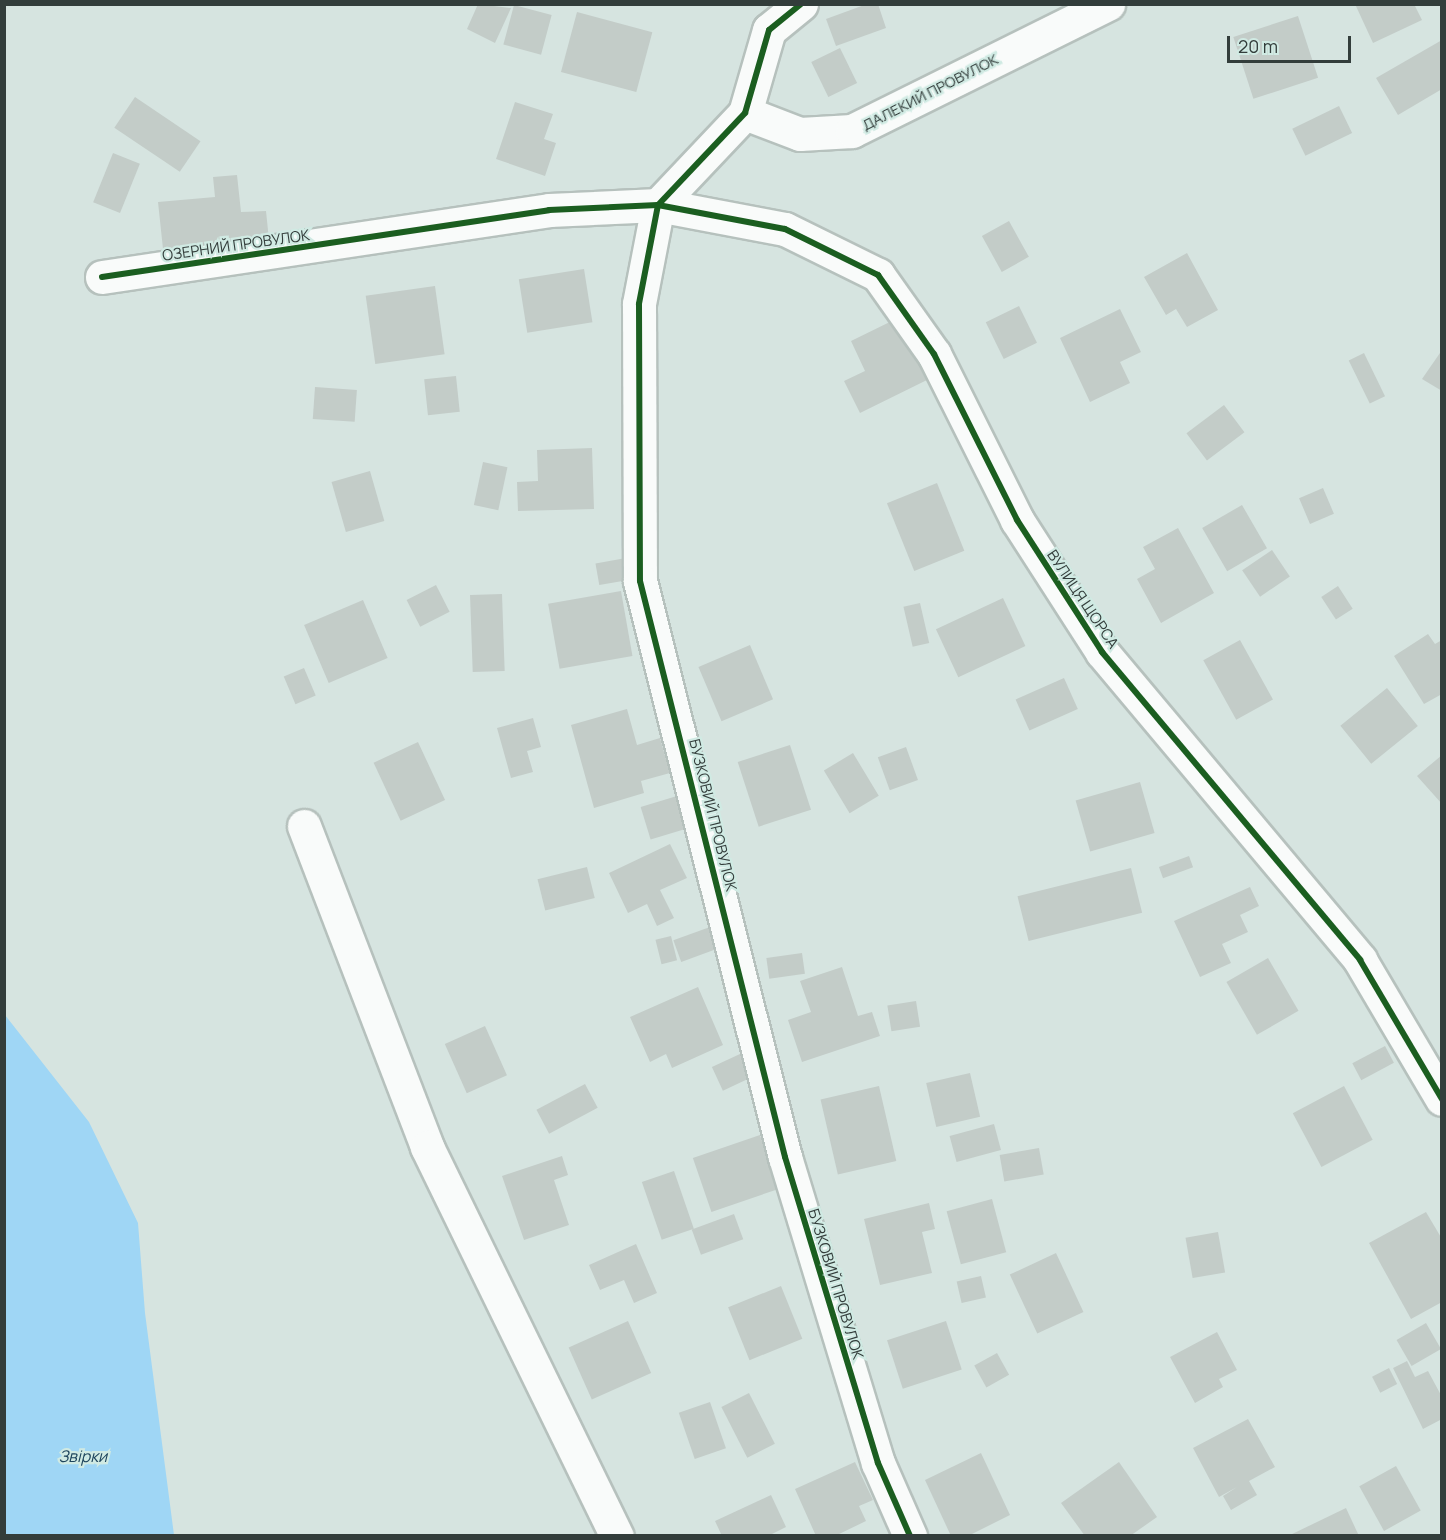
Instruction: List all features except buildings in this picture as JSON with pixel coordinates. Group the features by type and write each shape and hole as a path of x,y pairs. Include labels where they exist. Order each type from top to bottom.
{"street":[{"path":"658,205 745,113 769,30 801,4"},
{"name":"ДАЛЕКИЙ ПРОВУЛОК","path":"745,113 800,134 852,131 1108,4"},
{"name":"ОЗЕРНИЙ ПРОВУЛОК","path":"102,277 549,210 658,205"},
{"name":"ВУЛИЦЯ ЩОРСА","path":"658,205 786,229 878,275 934,354 1017,520 1102,652 1360,960 1442,1099"},
{"name":"БУЗКОВИЙ ПРОВУЛОК","path":"658,205 639,304 640,581 785,1157 878,1463 910,1536"},
{"path":"304,825 427,1147 617,1536"}],"water":[{"name":"Звірки","path":"5,1015 89,1122 138,1223 145,1313 174,1535 5,1535"}],"cycle path":[{"path":"801,4 769,30 745,113 658,205 639,304 640,581 785,1157 878,1463 910,1536"},
{"path":"102,277 549,210 658,205 785,229 878,275 934,354 1017,520 1102,652 1360,960 1442,1099"}]}
